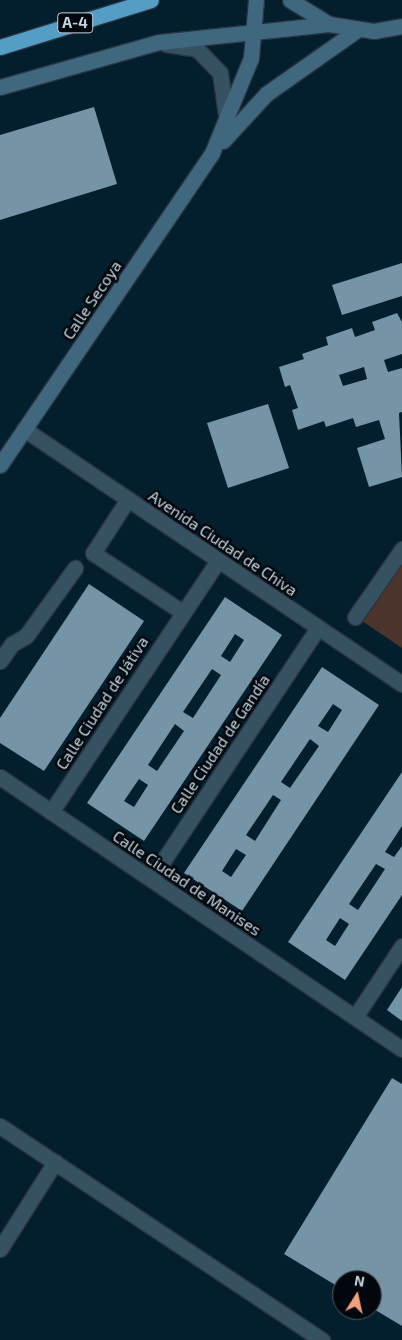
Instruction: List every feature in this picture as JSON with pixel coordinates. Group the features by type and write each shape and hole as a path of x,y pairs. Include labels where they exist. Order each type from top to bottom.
{"highway":[{"name":"A-4","path":"0,47 150,0"}],"main road":[{"path":"212,153 227,122 251,58 256,0"},
{"path":"290,0 329,24"},
{"path":"0,87 159,42 329,24 357,30 398,29"},
{"path":"212,153 266,94 357,30"},
{"name":"Calle Secoya","path":"0,465 212,153"}],"street":[{"path":"159,42 197,49 220,73 227,122"},
{"name":"Avenida Ciudad de Chiva","path":"24,429 128,499 216,562 402,684"},
{"path":"128,499 93,553 182,612"},
{"path":"354,617 402,549"},
{"name":"Calle Ciudad de Játiva","path":"51,812 216,562"},
{"path":"0,661 12,644 26,636 75,568"},
{"name":"Calle Ciudad de Gandía","path":"151,879 318,628"},
{"name":"Calle Ciudad de Manises","path":"0,777 402,1049"},
{"path":"355,1017 402,946"},
{"path":"0,1126 322,1340"},
{"path":"0,1249 55,1162"}],"shaded area":[{"path":"402,563 402,648 362,621"}],"building":[{"path":"94,107 117,184 0,220 0,135"},
{"path":"402,263 402,296 342,315 332,285"},
{"path":"397,313 402,322 402,354 384,360 388,372 402,368 402,412 399,413 402,477 369,487 357,448 385,439 379,420 356,427 353,418 326,427 324,421 298,430 292,410 298,408 290,385 285,387 279,367 304,359 302,354 328,345 326,337 352,328 355,337 375,330 372,322","holes":["364,367 367,379 343,386 339,375"]},
{"path":"268,404 289,468 228,488 207,423"},
{"path":"89,584 144,621 44,771 0,743 0,718"},
{"path":"225,597 282,635 144,841 87,803","holes":["235,634 244,640 230,662 221,656","212,669 221,675 193,718 183,712","175,724 184,731 157,771 148,765","139,779 148,785 134,807 124,801"]},
{"path":"322,667 379,705 242,911 184,873","holes":["333,704 342,710 328,732 318,726","310,739 319,746 290,788 281,782","273,795 281,800 255,841 246,835","236,849 246,855 231,877 222,871"]},
{"path":"402,772 402,826 385,852 394,857 402,846 402,895 345,980 288,942","holes":["376,864 385,869 358,910 349,904","340,918 349,924 335,946 326,940"]},
{"path":"402,987 402,1021 387,1010"},
{"path":"392,1078 402,1084 402,1326 382,1314 382,1270 332,1270 332,1283 284,1254"}]}
